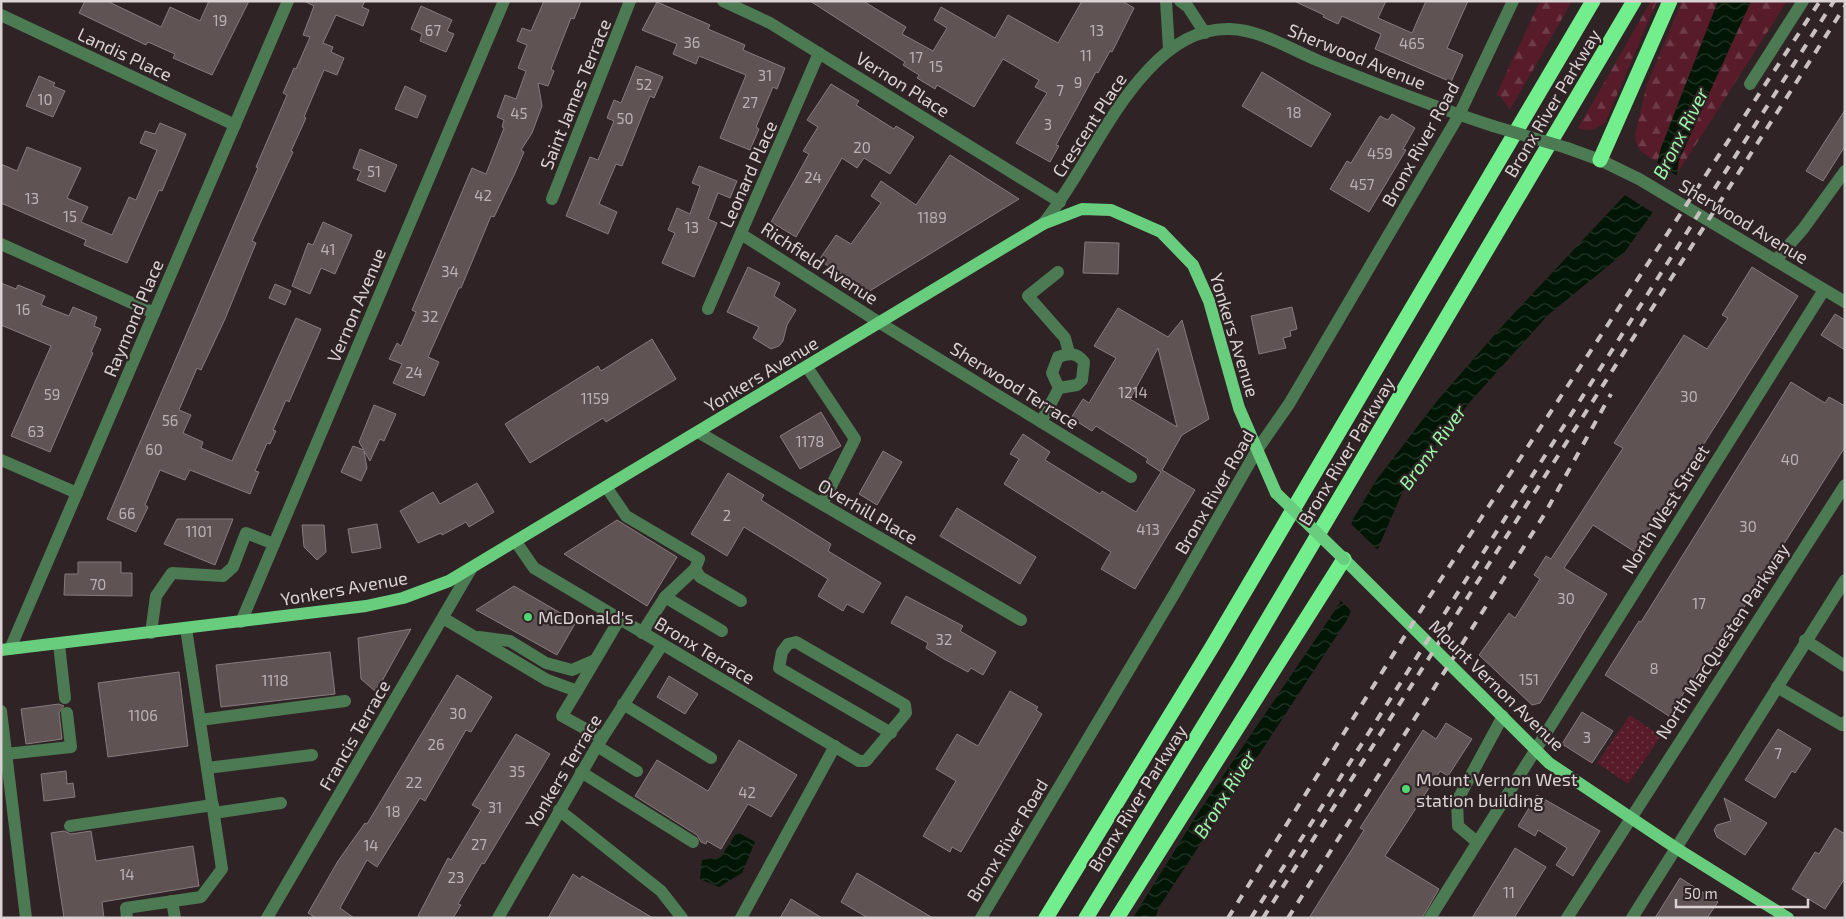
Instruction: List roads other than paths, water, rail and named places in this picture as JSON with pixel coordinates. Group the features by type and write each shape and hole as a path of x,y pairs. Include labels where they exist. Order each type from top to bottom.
{"highway":[{"name":"Bronx River Parkway","path":"1046,918 1221,631 1593,1"},
{"name":"Bronx River Parkway","path":"1086,918 1267,622 1634,1"},
{"path":"1600,160 1670,1"},
{"path":"1117,918 1344,559"}],"main road":[{"name":"Yonkers Avenue","path":"6,649 366,606 403,598 435,587 471,569 607,488 1043,224 1082,209 1111,210 1161,232 1193,265 1209,300 1239,408 1276,493 1344,559"},
{"name":"Mount Vernon Avenue","path":"1344,559 1549,763 1676,848 1788,918"}],"street":[{"name":"Raymond Place","path":"6,649 77,493 288,1"},
{"name":"Vernon Avenue","path":"241,622 504,1"},
{"name":"Saint James Terrace","path":"552,199 630,1"},
{"name":"Vernon Place","path":"723,1 770,23 1060,202"},
{"path":"1166,1 1169,50"},
{"path":"1180,1 1188,7 1205,33"},
{"name":"Bronx River Road","path":"981,918 1176,591 1256,450 1290,404 1459,115 1514,1"},
{"path":"1750,84 1803,1"},
{"name":"Landis Place","path":"1,15 235,125"},
{"name":"Sherwood Avenue","path":"1205,33 1229,29 1255,33 1317,60 1459,115 1600,160 1630,174 1668,196 1845,302"},
{"name":"Crescent Place","path":"1043,224 1060,202 1124,98 1148,70 1169,50 1188,38 1205,33"},
{"name":"Leonard Place","path":"708,309 819,53"},
{"path":"1776,260 1804,229 1845,171"},
{"name":"Richfield Avenue","path":"741,234 880,323"},
{"path":"1,244 154,313"},
{"path":"1058,272 1028,296 1064,338 1069,353"},
{"name":"North West Street","path":"1430,918 1824,290"},
{"name":"Sherwood Terrace","path":"880,323 1131,477"},
{"path":"1069,353 1079,356 1084,362 1085,371 1082,380 1078,385 1059,388 1052,373 1058,357 1069,353"},
{"path":"807,367 855,438 822,504"},
{"path":"1041,422 1059,388"},
{"name":"Overhill Place","path":"698,432 1021,620"},
{"path":"1,460 77,493"},
{"name":"North MacQuesten Parkway","path":"1567,918 1845,484"},
{"path":"607,488 626,516 699,559 696,568 665,597 642,632"},
{"path":"151,633 156,596 172,573 223,576 233,567 246,533 274,544"},
{"name":"Bronx Terrace","path":"516,542 534,568 642,632 662,646 859,761 866,761 891,733"},
{"path":"696,568 700,577 741,601"},
{"name":"Francis Terrace","path":"267,918 471,569"},
{"path":"1632,918 1845,580"},
{"path":"665,597 722,631"},
{"path":"443,618 547,680 577,691"},
{"path":"619,620 562,716 600,742 637,771"},
{"path":"127,918 126,908 201,897 222,869 186,628"},
{"path":"473,636 510,641 546,662 572,670 595,660"},
{"path":"1806,640 1845,666"},
{"path":"796,642 905,705 906,713 891,733 779,668 782,652 788,644 796,642"},
{"path":"58,644 65,698"},
{"name":"Yonkers Terrace","path":"498,918 581,772 662,646"},
{"path":"1777,688 1842,725 1845,722"},
{"path":"200,720 345,701"},
{"path":"623,704 711,758"},
{"path":"1,711 26,918"},
{"path":"6,754 71,747 66,713"},
{"path":"1477,842 1458,826 1457,801 1503,716"},
{"path":"741,918 835,746"},
{"path":"207,768 312,755"},
{"path":"581,772 693,842"},
{"path":"70,826 281,803"},
{"path":"559,810 661,891 682,918"},
{"path":"172,901 175,918"}],"water":[{"name":"Bronx River","path":"1718,1 1751,1 1679,160 1676,179 1624,253 1548,315 1469,403 1402,493 1347,620 1159,907 1155,918 1133,918 1198,813 1340,603 1352,521 1375,482 1437,401 1505,323 1625,195 1655,171 1661,148"},
{"path":"737,832 755,842 742,873 719,887 700,879 702,860 721,857"}],"railway":[{"path":"1228,918 1428,599 1820,1"},
{"path":"1251,918 1834,1"},
{"path":"1263,918 1845,6"},
{"path":"1288,918 1544,515 1611,394"}],"place":[{"name":"McDonald's","path":"528,617"},
{"name":"Mount Vernon West station building","path":"1406,789"}]}
